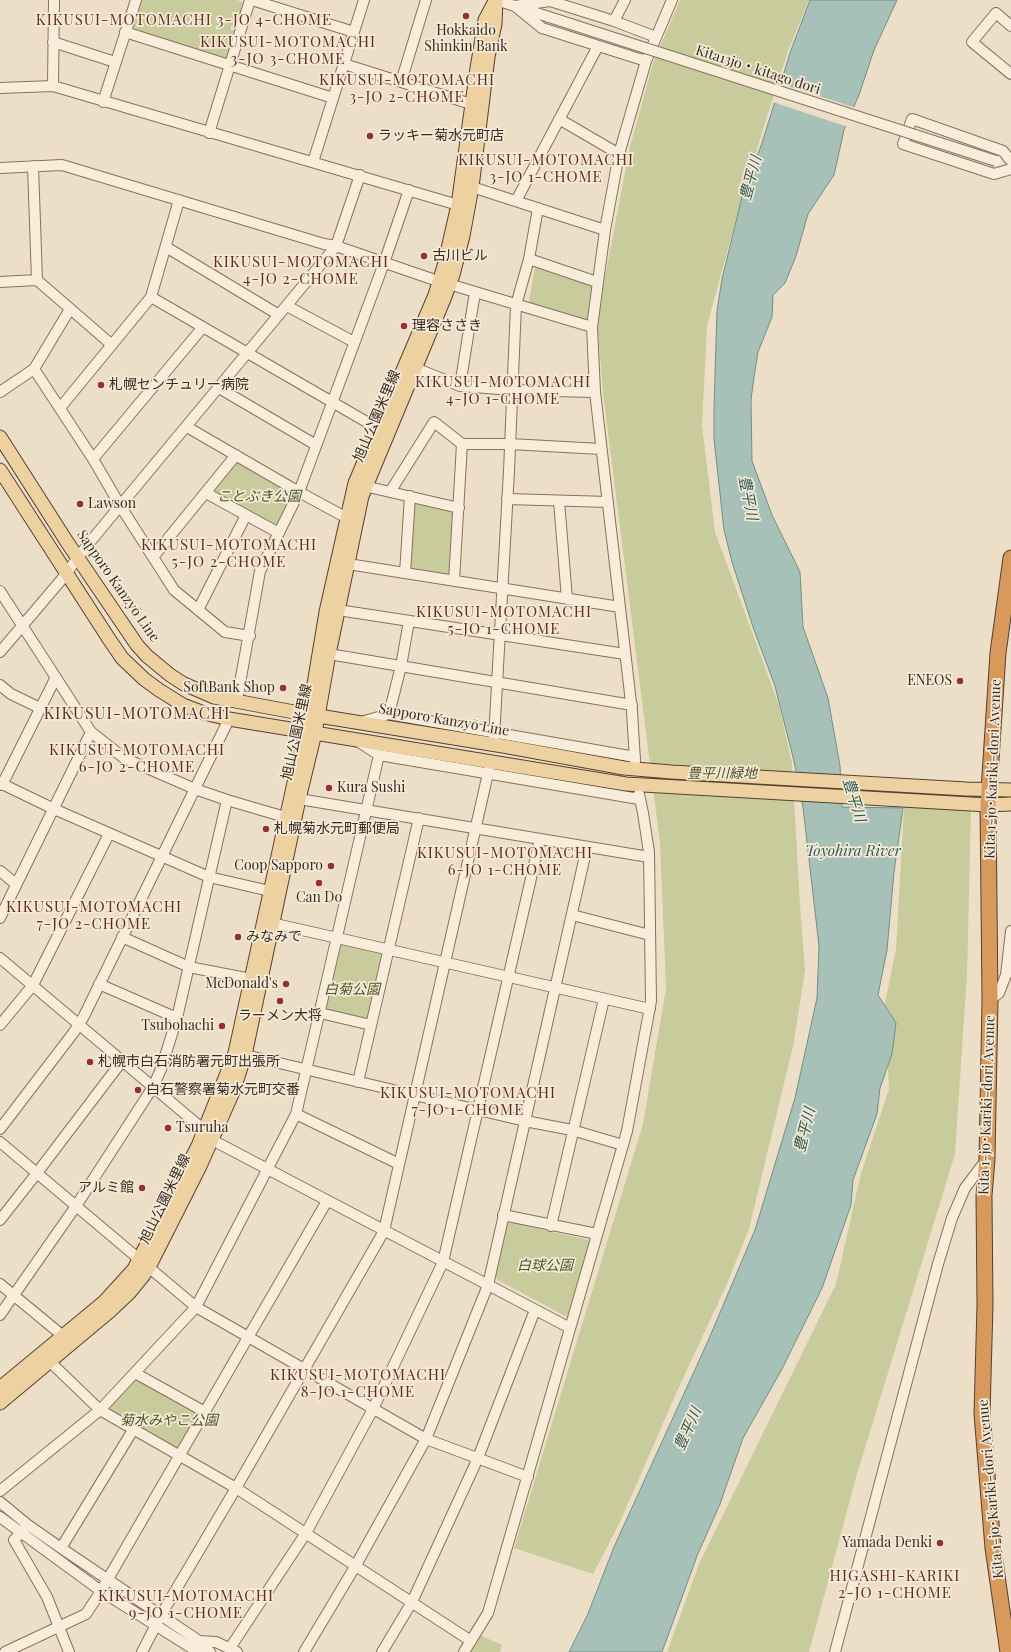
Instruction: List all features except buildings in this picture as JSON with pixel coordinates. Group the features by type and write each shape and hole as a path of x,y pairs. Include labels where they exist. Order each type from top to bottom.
{"highway":[{"name":"Kita 1-jo･Kariki-dori Avenue","path":"1008,1652 993,1548 982,1414 986,1305 984,1196 987,1159 990,1000 988,805 998,653 1011,558"}],"main road":[{"name":"旭山公園米里線","path":"360,485 415,368 444,299 444,282 458,205 471,104 485,20 496,0"},
{"name":"旭山公園米里線","path":"314,715 326,612 377,428 435,295 444,282 452,275 463,236 472,186 488,57 495,24 496,0"},
{"name":"Sapporo Kanzyō Line","path":"0,437 78,559 137,645 170,676 184,684 214,696 255,705 624,768 672,772 1011,790"},
{"path":"2,478 67,573 122,658 144,679 159,690 183,705 204,713 229,719 354,738 626,784 988,805 1011,804"},
{"name":"旭山公園米里線","path":"0,1388 45,1358 119,1303 130,1292 208,1134 233,1092 246,1055 268,922 270,890 285,817 310,732 329,654 348,564 352,519"},
{"name":"旭山公園米里線","path":"208,1134 235,1053 251,979 268,922 300,799 310,732"},
{"name":"旭山公園米里線","path":"0,1403 45,1358 63,1336 144,1263"}],"street":[{"path":"53,86 54,0"},
{"path":"103,102 136,0"},
{"path":"209,133 251,0 354,32"},
{"path":"313,162 364,0"},
{"path":"401,82 426,0"},
{"name":"Kita13jo・kitago dori","path":"496,0 1011,167"},
{"path":"614,21 625,0"},
{"path":"361,722 389,714 494,735 635,759 632,705 595,392 592,326 605,230 619,154 646,61 672,0"},
{"path":"515,6 550,1 614,21 656,37"},
{"path":"515,6 542,28 646,61"},
{"path":"1011,26 996,13 972,42 1011,74"},
{"path":"125,32 333,98"},
{"path":"53,42 115,62"},
{"path":"516,201 598,46"},
{"path":"344,64 471,104"},
{"path":"0,88 53,86 103,102 360,175 458,205"},
{"path":"559,119 619,154"},
{"path":"1011,161 1003,151 912,119 904,144 994,174 1011,167"},
{"path":"0,168 62,165 324,244 336,246 384,263 516,305 592,326"},
{"path":"33,166 37,280"},
{"path":"0,652 121,508 336,246 360,175"},
{"path":"472,186 605,230"},
{"path":"237,700 250,636 260,571 299,492 384,263 409,190"},
{"path":"60,408 151,297 179,200"},
{"path":"494,735 508,499 516,305 529,259 538,208"},
{"path":"166,247 279,315"},
{"path":"529,259 597,282"},
{"path":"0,282 37,280 112,345"},
{"path":"460,386 475,292"},
{"path":"151,297 377,428"},
{"path":"287,306 354,342"},
{"path":"0,392 34,369 70,309"},
{"path":"93,459 203,327"},
{"path":"415,368 460,386 512,390 595,392"},
{"path":"34,369 93,459 121,508 174,590 225,632 250,636"},
{"path":"220,388 316,445"},
{"path":"390,492 434,422 462,444 510,444 602,449"},
{"path":"187,427 299,492 352,519"},
{"path":"454,581 462,444"},
{"path":"153,557 236,455"},
{"path":"360,485 459,508"},
{"path":"206,493 279,533"},
{"path":"405,573 410,496"},
{"path":"508,499 608,502"},
{"path":"559,501 567,599"},
{"path":"198,610 246,515"},
{"path":"348,564 620,607"},
{"path":"0,591 91,732 124,758 195,789 285,817"},
{"path":"338,610 625,654"},
{"path":"389,714 401,666 409,621"},
{"path":"329,654 632,705"},
{"path":"56,677 1,784 109,834 209,877 270,890"},
{"path":"0,685 11,694 40,708"},
{"path":"0,1129 79,1024 229,719"},
{"path":"0,918 91,732"},
{"path":"354,738 379,755 489,771 639,797 644,813 649,857 651,1001 627,1131 488,1613 464,1652"},
{"path":"0,1491 100,1410 196,1307 296,1114 379,755"},
{"path":"142,1652 161,1615 384,1231 489,771"},
{"path":"300,799 649,857"},
{"path":"0,1315 76,1206 153,1087 161,1069 177,1018 227,800"},
{"path":"358,1082 419,818"},
{"path":"0,1025 33,985 109,834"},
{"path":"199,1641 216,1642 233,1650 306,1533 373,1409 443,1262 540,838"},
{"path":"304,1652 356,1565 426,1439 488,1285 587,846"},
{"path":"0,871 16,884"},
{"path":"572,915 650,935"},
{"path":"268,922 650,1009"},
{"path":"990,1000 999,993 1006,975 1011,931"},
{"path":"122,937 189,967 251,979"},
{"path":"0,958 218,1143 570,1328"},
{"path":"99,984 177,1018"},
{"path":"551,1226 572,1130 604,999"},
{"path":"320,1013 371,1026"},
{"path":"246,1055 524,1121 572,1130 623,1144"},
{"path":"0,1220 122,1061"},
{"path":"296,1114 399,1164"},
{"path":"0,1142 196,1307 426,1439 528,1477"},
{"path":"835,1652 938,1264 952,1218 965,1188 987,1159"},
{"path":"5,1652 86,1614 180,1456 327,1201"},
{"path":"503,1215 551,1226 597,1234"},
{"path":"0,1284 63,1336"},
{"path":"382,1652 412,1602 478,1458 535,1310"},
{"path":"45,1358 100,1410 236,1488 471,1641"},
{"path":"135,1373 205,1412"},
{"path":"61,1548 133,1430"},
{"path":"0,1502 28,1525 199,1641 210,1652"},
{"path":"14,1514 2,1521 101,1591 195,1651"},
{"path":"28,1525 14,1540 47,1597 60,1626 69,1652"}],"green space":[{"path":"141,0 237,0 242,2 244,4 227,57 224,59 135,30 133,27"},
{"name":"豊平川緑地","path":"680,0 809,0 788,51 744,190 707,326 702,425 715,532 779,705 792,763 805,970 794,1042 749,1229 726,1286 679,1387 619,1524 593,1574 514,1548 643,1124 666,988 660,843 603,393 597,318 630,147 653,63"},
{"path":"535,267 595,285 589,318 587,320 531,304 529,301"},
{"name":"ことぶき公園","path":"237,463 289,492 291,495 276,527 213,494 212,490"},
{"path":"417,503 451,509 454,513 452,573 449,576 412,569 410,566 414,505"},
{"path":"904,807 971,809 967,975 955,1154 857,1474 809,1652 667,1652 699,1564 836,1284 861,1173 889,1089 885,1003 896,949"},
{"name":"白菊公園","path":"344,943 382,952 383,955 369,1018 367,1020 328,1011 325,1007 341,946"},
{"name":"白球公園","path":"510,1222 588,1240 590,1242 567,1317 498,1280 495,1276 507,1224"},
{"name":"菊水みやこ公園","path":"138,1380 197,1412 198,1415 179,1447 175,1448 110,1411 110,1407 134,1381"},
{"path":"480,1635 502,1645 500,1652 469,1652"}],"water":[{"name":"Toyohira River","path":"810,0 897,0 874,50 859,95 844,130 834,175 808,214 796,256 785,283 773,295 772,317 758,352 751,400 752,461 772,515 800,572 803,627 828,698 840,766 842,807 903,808 894,872 887,950 878,995 896,1023 892,1054 880,1088 877,1114 853,1180 851,1205 822,1288 782,1369 743,1438 720,1504 697,1556 662,1652 569,1652 587,1616 614,1547 708,1341 755,1230 795,1098 817,998 819,946 803,807 794,761 775,686 754,630 732,562 724,530 714,439 717,311 722,279 742,197 762,143 791,50"}],"pier":[{"path":"779,83 856,108 848,127 773,102"}],"place":[{"name":"Hokkaido Shinkin Bank","path":"466,16"},
{"name":"ラッキー菊水元町店","path":"370,136"},
{"name":"古川ビル","path":"424,256"},
{"name":"理容ささき","path":"404,326"},
{"name":"札幌センチュリー病院","path":"101,385"},
{"name":"Lawson","path":"80,504"},
{"name":"ENEOS","path":"960,681"},
{"name":"SoftBank Shop","path":"283,688"},
{"name":"Kura Sushi","path":"329,788"},
{"name":"札幌菊水元町郵便局","path":"266,829"},
{"name":"Coop Sapporo","path":"331,866"},
{"name":"Can Do","path":"319,883"},
{"name":"みなみで","path":"238,937"},
{"name":"McDonald's","path":"286,984"},
{"name":"ラーメン大将","path":"280,1001"},
{"name":"Tsubohachi","path":"222,1026"},
{"name":"札幌市白石消防署元町出張所","path":"90,1062"},
{"name":"白石警察署菊水元町交番","path":"138,1090"},
{"name":"Tsuruha","path":"168,1128"},
{"name":"アルミ館","path":"142,1188"},
{"name":"Yamada Denki","path":"940,1543"}],"district":[{"name":"KIKUSUI-MOTOMACHI 3-JO 4-CHOME","path":"184,20"},
{"name":"KIKUSUI-MOTOMACHI 3-JO 3-CHOME","path":"288,50"},
{"name":"KIKUSUI-MOTOMACHI 3-JO 2-CHOME","path":"407,88"},
{"name":"KIKUSUI-MOTOMACHI 3-JO 1-CHOME","path":"546,168"},
{"name":"KIKUSUI-MOTOMACHI 4-JO 2-CHOME","path":"301,270"},
{"name":"KIKUSUI-MOTOMACHI 4-JO 1-CHOME","path":"503,390"},
{"name":"KIKUSUI-MOTOMACHI 5-JO 2-CHOME","path":"229,554"},
{"name":"KIKUSUI-MOTOMACHI 5-JO 1-CHOME","path":"504,620"},
{"name":"KIKUSUI-MOTOMACHI","path":"137,714"},
{"name":"KIKUSUI-MOTOMACHI 6-JO 2-CHOME","path":"137,758"},
{"name":"KIKUSUI-MOTOMACHI 6-JO 1-CHOME","path":"505,862"},
{"name":"KIKUSUI-MOTOMACHI 7-JO 2-CHOME","path":"94,916"},
{"name":"KIKUSUI-MOTOMACHI 7-JO 1-CHOME","path":"468,1102"},
{"name":"KIKUSUI-MOTOMACHI 8-JO 1-CHOME","path":"358,1384"},
{"name":"HIGASHI-KARIKI 2-JO 1-CHOME","path":"895,1584"},
{"name":"KIKUSUI-MOTOMACHI 9-JO 1-CHOME","path":"186,1604"}],"water label":[{"name":"豊平川","path":"751,178"},
{"name":"豊平川","path":"748,498"},
{"name":"豊平川","path":"854,800"},
{"name":"豊平川","path":"805,1130"},
{"name":"豊平川","path":"688,1429"}]}
